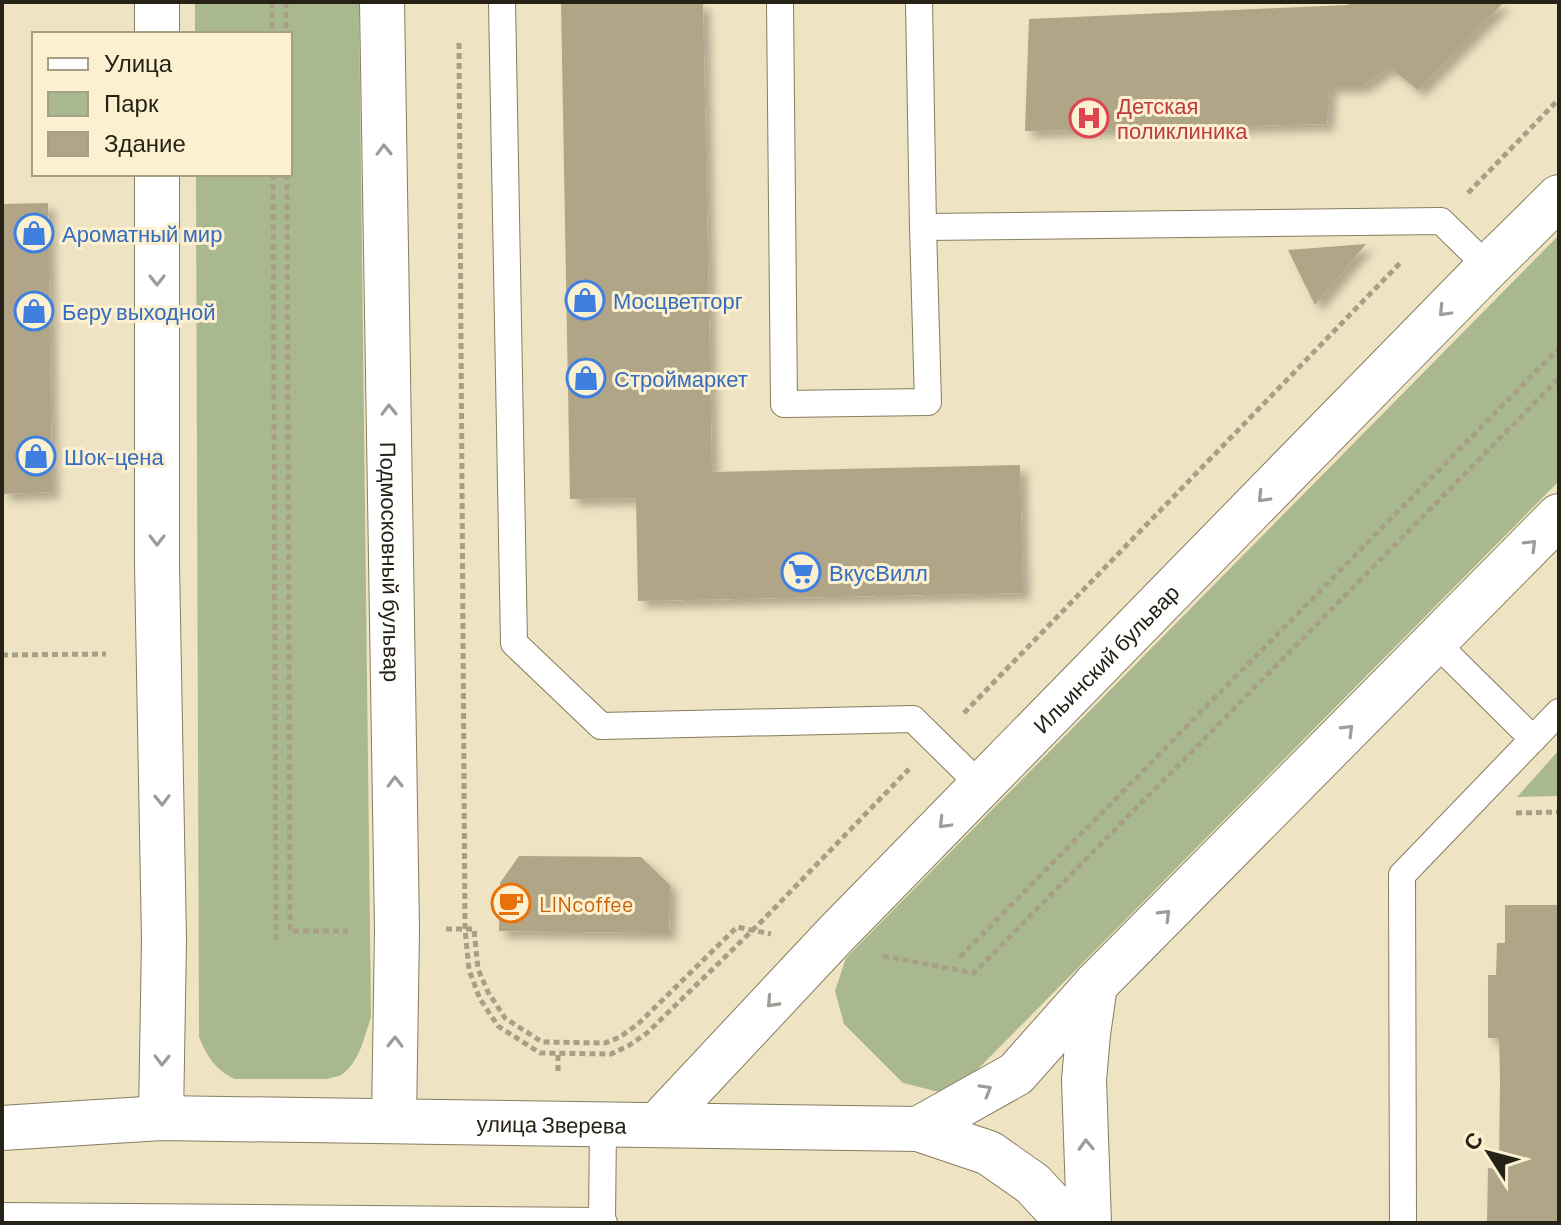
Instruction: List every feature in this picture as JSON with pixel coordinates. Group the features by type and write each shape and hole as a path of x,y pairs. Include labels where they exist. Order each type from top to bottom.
{"street":[{"path":"157,2 157,32"},
{"name":"Подмосковный бульвар","path":"382,2 397,930 394,1120"},
{"path":"157,176 157,565 164,940 161,1118"},
{"name":"Ильинский бульвар","path":"658,1124 826,945 1559,197"},
{"path":"918,1129 1016,1074 1095,985 1559,516"},
{"path":"1089,1223 1084,1080 1095,985"},
{"name":"улица Зверева","path":"2,1128 161,1118 918,1129 989,1153 1033,1184 1069,1223"}],"lane":[{"path":"502,2 514,643 601,726 913,719 981,786"},
{"path":"780,2 784,404 928,402 919,2"},
{"path":"923,227 1441,221 1488,267"},
{"path":"1435,642 1533,739"},
{"path":"1403,1223 1402,875 1559,712"},
{"path":"2,1216 603,1222 603,1124"}],"path":[{"path":"272,2 272,32"},
{"path":"286,2 286,32"},
{"path":"459,34 465,940 469,970 480,999 498,1026 540,1053 611,1054 647,1033 763,920 1559,99"},
{"path":"273,176 276,940"},
{"path":"960,957 1559,348"},
{"path":"826,945 974,973 1559,378"},
{"path":"2,655 106,654"},
{"path":"558,1053 558,1071"}],"green space":[{"path":"195,2 359,2 371,1017 352,1064 341,1075 328,1079 235,1079 212,1062 199,1037 196,176 292,176 292,32 195,32"},
{"path":"1559,235 1559,481 976,1071 939,1092 903,1083 844,1024 835,991 846,958"},
{"path":"1559,750 1559,796 1517,797"}],"building":[{"path":"561,2 703,2 712,472 1020,465 1023,593 638,601 636,498 570,499"},
{"path":"1351,2 1504,2 1418,90 1389,67 1362,86 1330,86 1327,124 1025,131 1029,19 1348,5"},
{"path":"48,203 52,492 2,494 2,204"},
{"path":"1366,244 1315,305 1288,250"},
{"path":"519,856 641,857 670,885 669,933 499,931 500,883"},
{"path":"1505,905 1559,905 1559,1223 1487,1222 1488,1168 1499,1169 1500,1079 1499,1038 1488,1038 1488,975 1496,975 1497,943 1505,943"}],"place":[{"name":"Детская поликлиника","path":"1089,118"},
{"name":"Ароматный мир","path":"34,233"},
{"name":"Мосцветторг","path":"585,300"},
{"name":"Беру выходной","path":"34,311"},
{"name":"Строймаркет","path":"586,378"},
{"name":"Шок-цена","path":"36,456"},
{"name":"ВкусВилл","path":"801,572"},
{"name":"LINcoffee","path":"511,903"}]}
